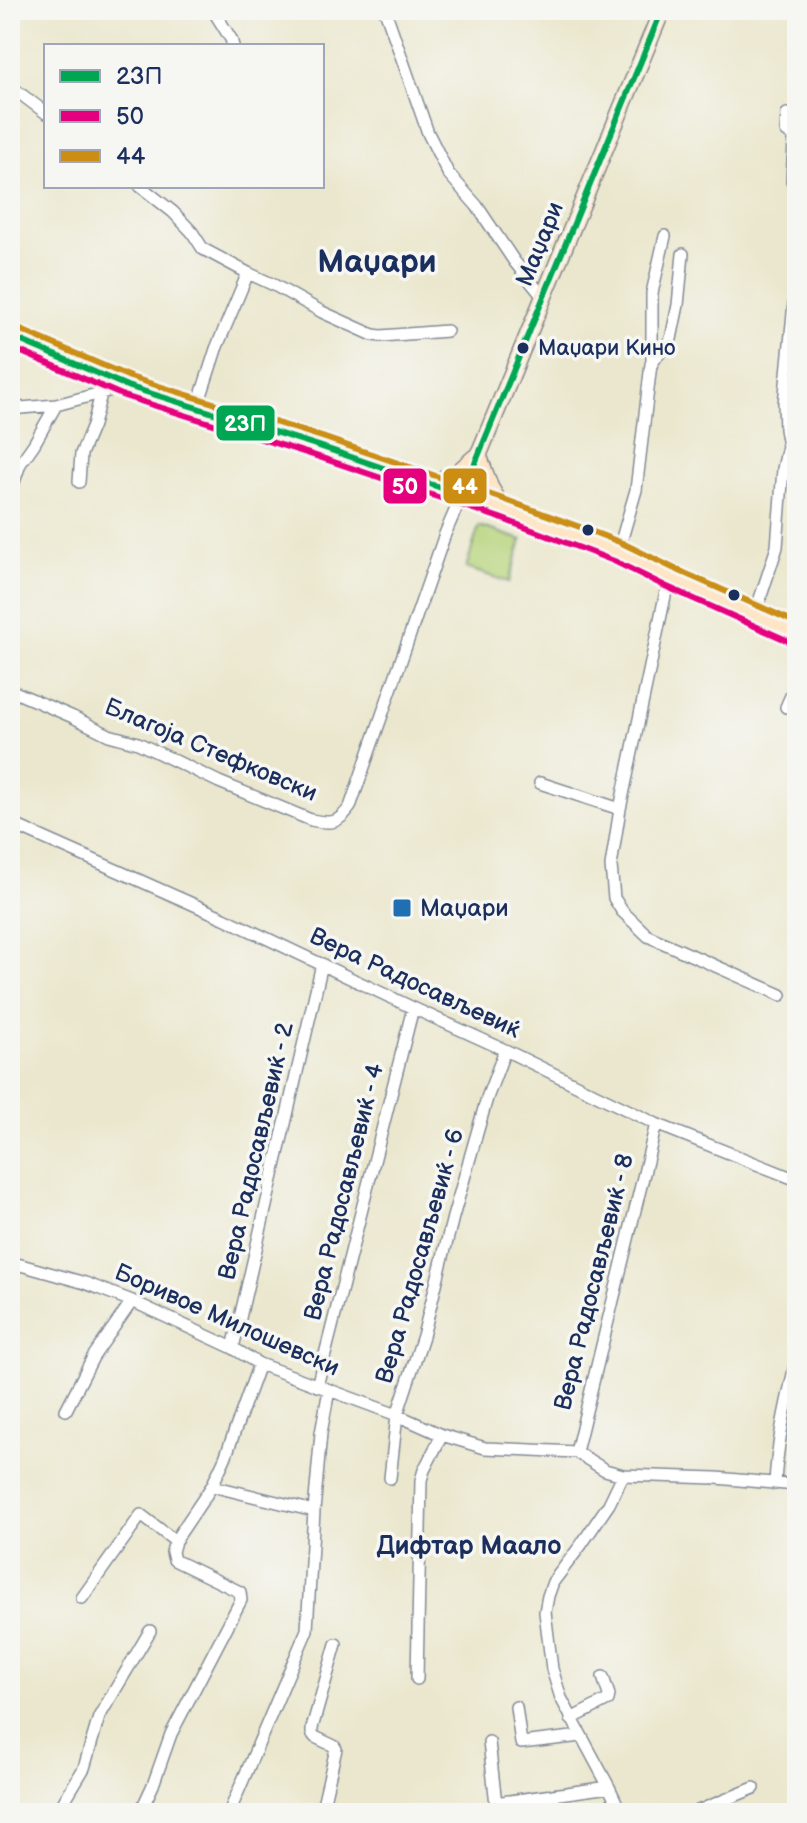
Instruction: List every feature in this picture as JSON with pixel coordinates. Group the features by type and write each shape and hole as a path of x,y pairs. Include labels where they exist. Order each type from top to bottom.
{"main road":[{"name":"Маџари","path":"462,495 662,10"},
{"path":"10,336 127,386 319,446 618,552 797,634"},
{"path":"429,484 457,473 478,454 490,487 503,509"}],"street":[{"path":"213,10 232,44"},
{"path":"385,10 428,133 448,173 477,206 514,261 544,298"},
{"path":"10,86 44,112"},
{"path":"787,114 786,131 794,141 792,181 797,187"},
{"path":"143,188 173,212 203,249 322,312 373,335 447,331"},
{"path":"618,552 636,490 652,364 652,293 665,236"},
{"path":"652,364 671,339 683,254"},
{"path":"197,408 216,349 248,273"},
{"path":"755,614 777,547 783,469 793,443 785,429 784,404 796,283"},
{"path":"10,409 56,405 127,386"},
{"path":"79,482 81,454 101,394"},
{"path":"10,494 20,464 56,405"},
{"name":"Благоја Стефковски","path":"10,690 311,820 336,821 350,807 445,534 462,495"},
{"path":"669,577 620,809 611,866 614,898 622,911 648,936 781,995"},
{"path":"786,707 797,687"},
{"path":"540,783 620,809"},
{"name":"Вера Радосављевиќ","path":"10,842 12,824 224,918 656,1124 797,1180"},
{"name":"Вера Радосављевиќ - 2","path":"233,1348 322,964"},
{"name":"Вера Радосављевиќ - 4","path":"229,1813 307,1630 323,1388 413,1008"},
{"name":"Вера Радосављевиќ - 6","path":"390,1478 397,1415 423,1336 487,1098 505,1050"},
{"name":"Вера Радосављевиќ - 8","path":"576,1452 656,1124"},
{"name":"Боривое Милошевски","path":"10,1262 85,1283 132,1301 233,1348 259,1364 442,1435 485,1448 576,1452 605,1470 623,1475 797,1485"},
{"path":"66,1410 93,1357 132,1301"},
{"path":"775,1484 778,1448 797,1356"},
{"path":"140,1813 171,1734 241,1600 240,1592 174,1560 172,1552 175,1541 212,1486 225,1458 259,1364"},
{"path":"417,1679 421,1480 442,1435"},
{"path":"621,1813 561,1698 552,1669 545,1612 553,1582 609,1504 623,1475"},
{"path":"212,1486 314,1511"},
{"path":"82,1598 141,1515 175,1541"},
{"path":"57,1813 84,1768 99,1717 150,1631"},
{"path":"321,1813 336,1749 315,1737 312,1728 336,1644"},
{"path":"571,1719 608,1700 603,1677"},
{"path":"516,1707 521,1743 581,1736"},
{"path":"489,1742 496,1808 609,1787"},
{"path":"693,1813 754,1788"}],"green space":[{"path":"479,526 522,540 509,582 466,568"}],"transit line":[{"name":"23П","path":"10,336 127,386 462,495 662,10"},
{"name":"44","path":"14,327 130,377 322,437 588,530 797,623"},
{"name":"50","path":"10,347 124,396 316,456 580,548 793,643"}],"place":[{"name":"Маџари Кино","path":"523,348"},
{"name":"Маџари","path":"402,908"}],"district":[{"name":"Маџари","path":"377,262"},
{"name":"Дифтар Маало","path":"469,1546"}]}
